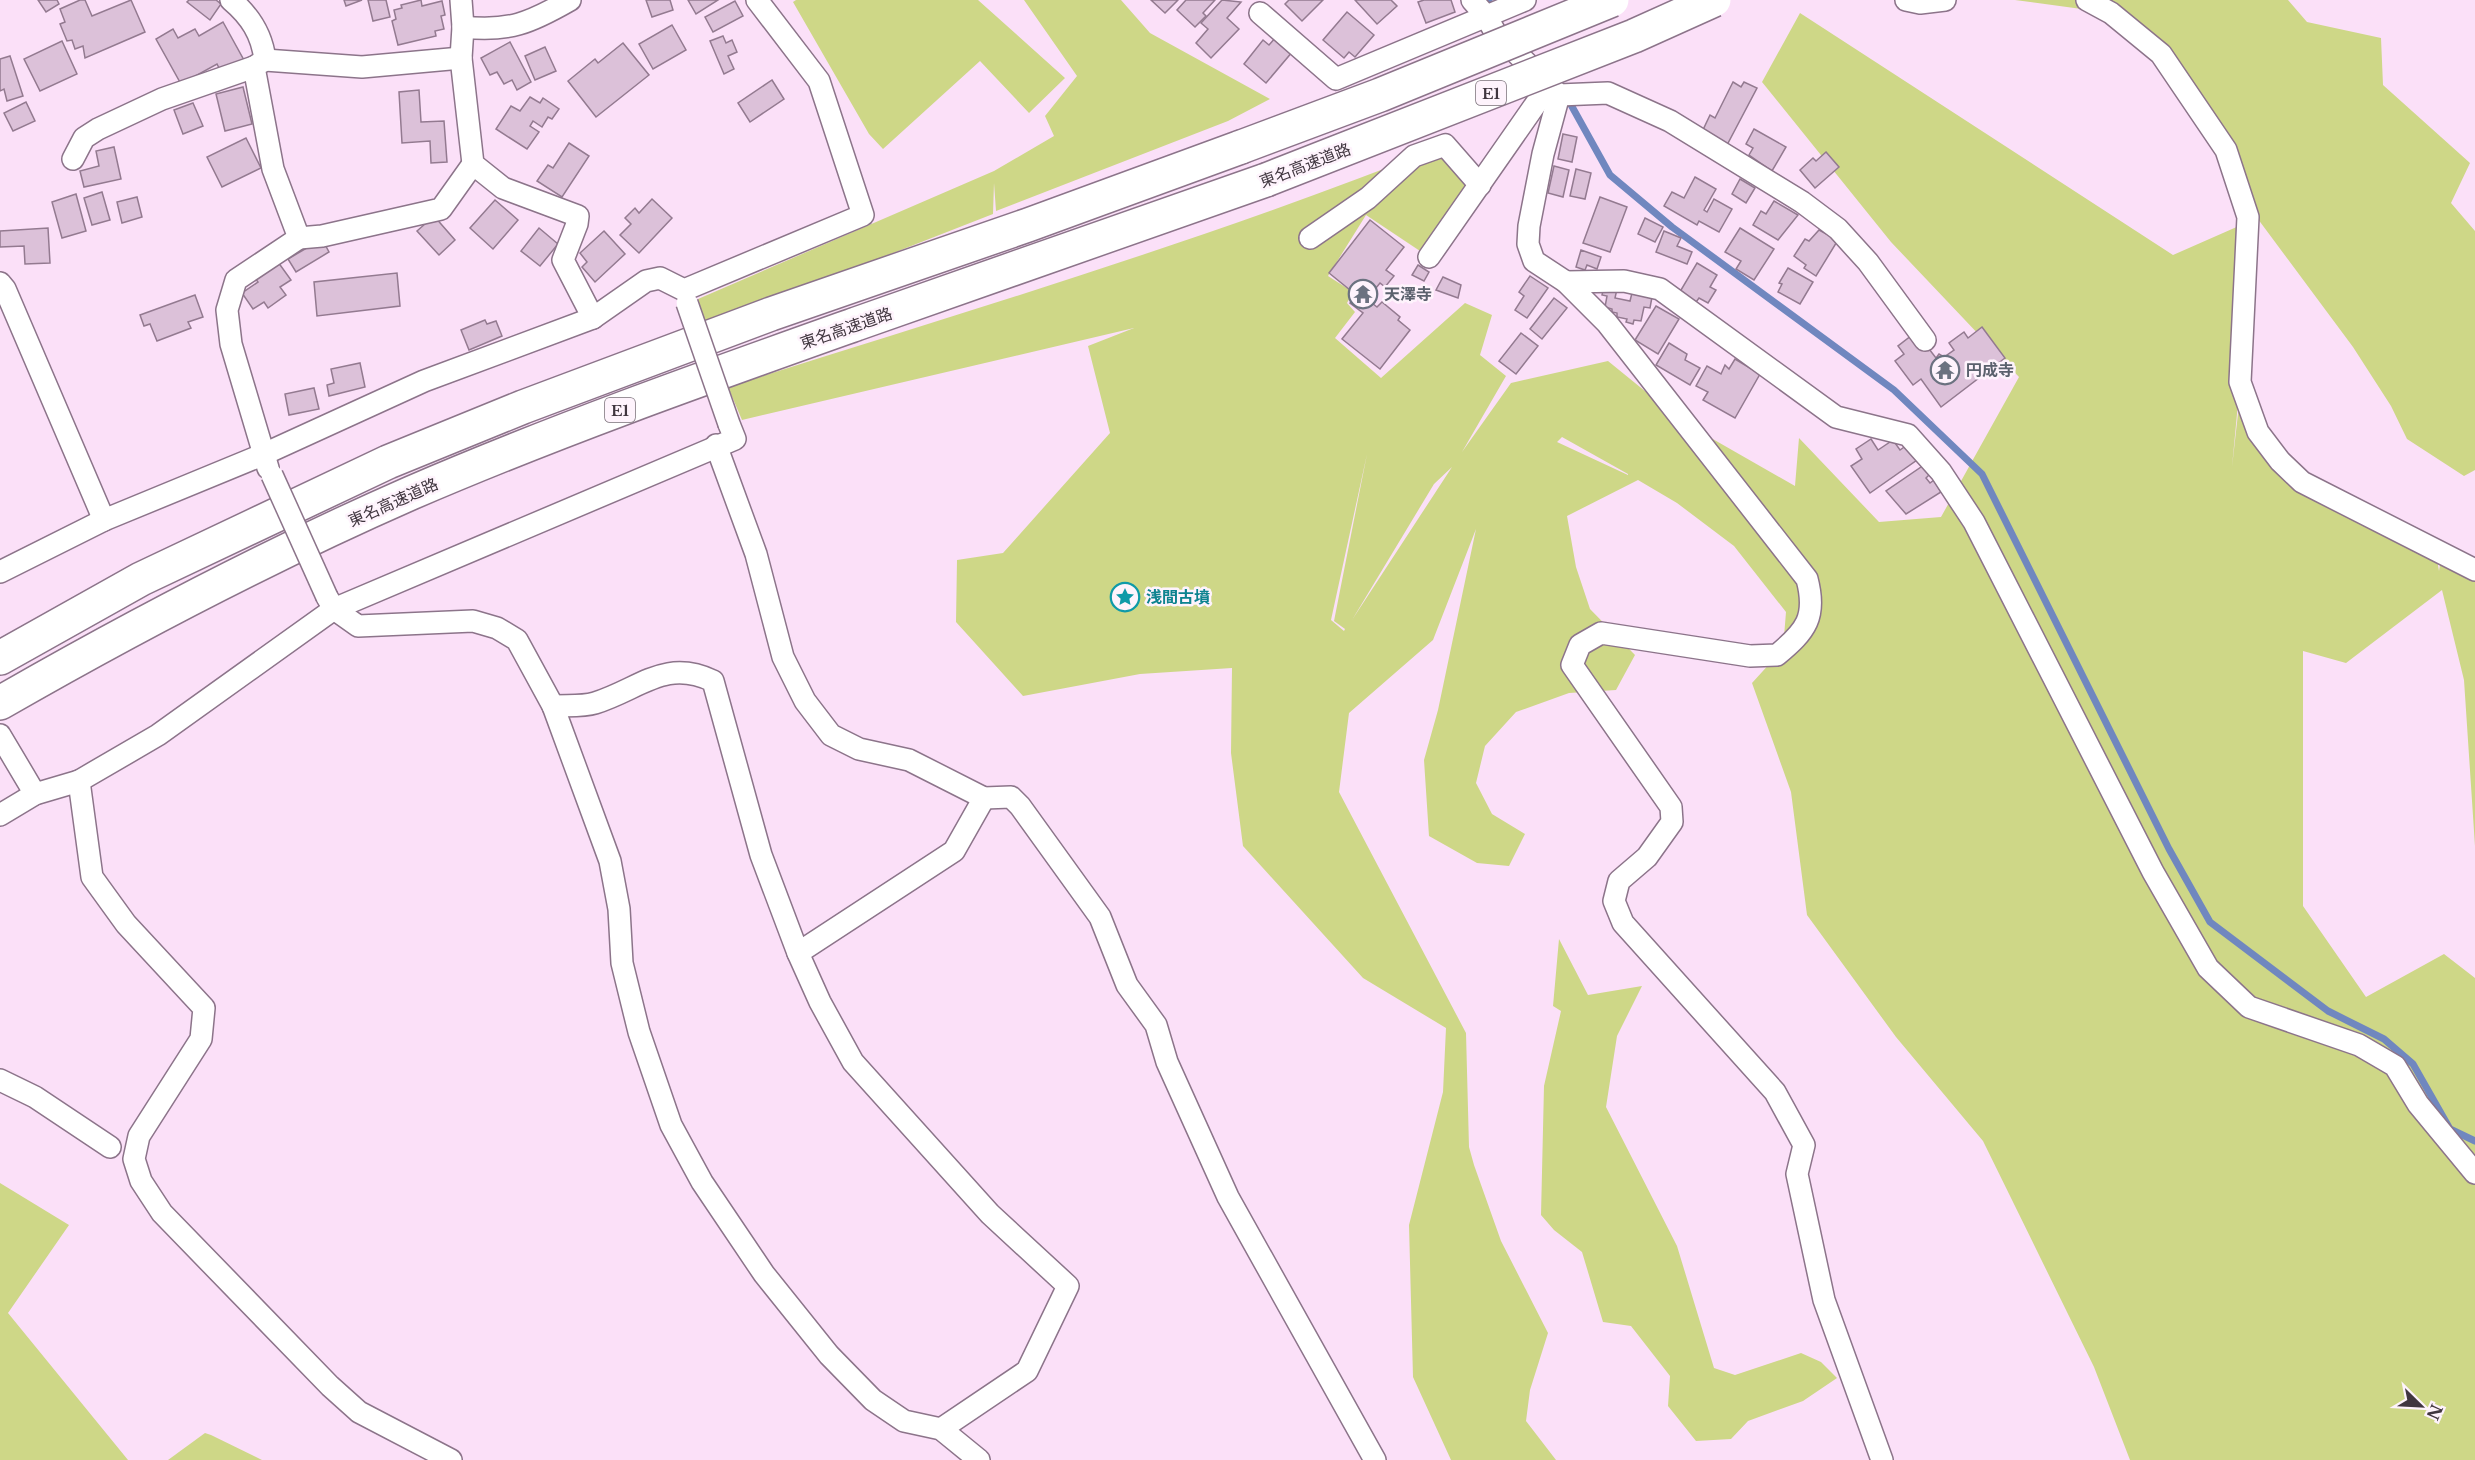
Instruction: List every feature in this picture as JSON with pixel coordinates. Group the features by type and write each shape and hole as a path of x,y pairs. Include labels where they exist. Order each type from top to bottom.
{"highway":[{"name":"E1","path":"0,658 141,579 398,458 523,407 771,314 1028,225 1380,95 1612,0"},
{"name":"東名高速道路","path":"0,703 132,627 275,556 410,494 543,438 739,366 1266,180 1634,36 1714,0"}],"street":[{"path":"231,0 245,13 263,41 260,63 273,170 299,238"},
{"path":"461,0 463,27 461,58 474,164 503,189 578,216 578,225 564,260 593,318"},
{"path":"463,27 493,30 517,26 570,0"},
{"path":"685,296 863,215 819,81 757,0"},
{"path":"1260,13 1336,79 1479,8 1525,0"},
{"path":"1906,0 1920,3 1945,0"},
{"path":"2086,0 2111,13 2161,54 2226,150 2248,217 2240,382 2258,432 2280,461 2302,482 2475,570"},
{"path":"1479,8 1495,32 1554,90 1608,93 1670,121 1802,202 1838,229 1868,262 1925,340"},
{"path":"73,159 84,138 98,129 162,99 260,63 362,68 461,58"},
{"path":"1429,257 1480,185 1554,90"},
{"path":"1554,90 1528,244 1534,261 1566,282 1607,323 1639,361 1807,579 1812,598 1808,626 1777,655 1750,656 1601,633 1580,645 1572,665 1671,807 1672,822 1647,857 1620,881 1614,901 1623,923 1775,1092 1795,1124 1804,1145 1797,1174 1824,1300 1882,1460"},
{"path":"1310,238 1368,198 1414,156 1444,145 1480,185"},
{"path":"474,164 441,209 322,236 299,238 236,280 227,310 231,344 262,455 330,603 358,626 473,621 497,628 517,640 553,706 610,861 619,909 622,963 639,1032 671,1125 702,1182 764,1274 829,1356 873,1400 904,1421 941,1429 979,1460"},
{"path":"0,572 105,520 262,455 424,381 593,318 646,281 660,278 685,296 735,439 330,603 158,735 79,781 32,788 0,815"},
{"path":"1566,282 1624,281 1660,289 1836,417 1896,430 1908,435 1941,472 1974,522 2147,861 2208,968 2249,1007 2359,1045 2395,1066 2418,1104 2475,1173"},
{"path":"0,283 19,321 105,520"},
{"path":"716,446 756,554 783,657 805,701 831,735 859,749 909,759 984,798 1011,797 1020,806 1100,917 1127,985 1156,1025 1167,1062 1228,1197 1375,1460"},
{"path":"553,706 592,704 672,671 695,672 713,681 761,855 798,953 820,1002 853,1062 990,1214 1068,1286 1027,1371 941,1429"},
{"path":"0,735 32,788"},
{"path":"79,781 92,877 126,924 204,1008 201,1039 139,1136 134,1159 141,1181 162,1213 330,1386 359,1412 451,1460"},
{"path":"798,953 954,851 984,798"},
{"path":"0,1080 35,1097 110,1147"}],"green space":[{"path":"796,0 978,0 1065,78 1029,113 980,61 883,149 869,134 793,2"},
{"path":"1024,0 1121,0 1150,33 1270,99 1228,121 996,211 994,183 993,214 704,327 698,299 994,171 1054,136 1045,116 1077,76"},
{"path":"2015,0 2288,0 2307,22 2381,38 2383,85 2470,163 2451,203 2475,231 2475,470 2464,476 2407,439 2391,406 2353,347 2252,211 2161,54 2111,13"},
{"path":"1800,13 2173,255 2248,222 2240,382 2232,467 2241,387 2299,483 2436,554 2439,571 2442,553 2475,574 2475,846 2464,680 2442,590 2346,663 2303,651 2303,906 2366,997 2444,954 2475,978 2475,1460 2130,1460 2094,1367 1983,1141 1896,1037 1807,915 1791,792 1752,683 1783,649 1786,612 1734,546 1677,503 1638,480 1567,516 1576,567 1590,609 1635,655 1616,690 1569,693 1516,712 1485,746 1476,783 1492,814 1525,834 1509,866 1477,863 1429,836 1424,760 1438,710 1476,529 1433,640 1349,713 1339,792 1466,1033 1469,1147 1501,1241 1548,1333 1530,1390 1526,1421 1556,1460 1451,1460 1413,1377 1409,1225 1443,1092 1446,1028 1363,978 1243,846 1231,753 1232,668 1140,674 1023,696 956,622 957,560 1003,553 1110,433 1088,346 1134,328 742,420 728,387 1178,243 1268,212 1445,145 1476,191 1429,257 1366,215 1328,276 1353,292 1347,303 1355,312 1335,338 1381,378 1465,303 1492,315 1480,355 1506,376 1462,452 1511,383 1608,361 1683,422 1795,486 1799,438 1879,522 1941,517 2019,377 1891,242 1762,82","holes":["1562,437 1628,474 1628,475 1557,442","1367,454 1334,621 1345,629 1344,631 1331,620","1452,467 1352,620 1434,484"]},
{"path":"1559,939 1588,995 1642,986 1617,1036 1606,1107 1677,1246 1714,1368 1735,1375 1801,1353 1821,1362 1837,1378 1803,1401 1748,1421 1731,1439 1696,1441 1668,1406 1670,1376 1631,1326 1603,1322 1582,1252 1554,1230 1541,1215 1544,1086 1561,1011 1553,1006"},
{"path":"0,1183 69,1225 8,1313 128,1460 0,1460"},
{"path":"205,1433 211,1435 262,1460 168,1460"}],"building":[{"path":"38,0 57,0 59,4 46,12"},
{"path":"85,0 92,16 131,0 145,32 85,58 83,46 75,49 72,40 67,41 60,24 65,22 60,9"},
{"path":"189,0 216,0 221,4 210,20 187,2"},
{"path":"344,0 362,0 346,6"},
{"path":"368,0 386,0 390,17 373,21"},
{"path":"421,0 422,6 442,1 445,15 441,16 444,29 435,31 436,36 398,45 392,21 396,19 394,10 402,8 401,5"},
{"path":"646,0 670,0 673,10 652,17"},
{"path":"688,0 718,0 696,14"},
{"path":"1151,0 1178,0 1165,13"},
{"path":"1186,0 1215,0 1203,13 1206,16 1195,27 1177,10"},
{"path":"1222,0 1241,2 1227,18 1239,29 1211,58 1196,43 1208,29 1201,23"},
{"path":"1289,0 1323,0 1302,21 1285,4"},
{"path":"1355,0 1391,0 1397,6 1377,24"},
{"path":"1451,0 1455,12 1426,23 1418,2"},
{"path":"735,1 743,16 713,32 705,17"},
{"path":"1347,12 1374,35 1355,57 1349,52 1344,58 1323,40"},
{"path":"223,22 245,62 222,74 217,64 181,84 156,39 173,29 178,38 195,29 199,36"},
{"path":"672,25 686,50 653,69 639,44"},
{"path":"723,36 726,43 732,40 737,52 728,56 734,69 724,74 710,41"},
{"path":"1276,37 1293,51 1266,83 1244,64 1263,40 1269,45"},
{"path":"62,41 77,74 40,91 24,59"},
{"path":"510,42 531,82 517,90 512,80 504,84 497,72 490,75 481,58"},
{"path":"623,43 649,75 596,117 568,81 595,59 598,63"},
{"path":"545,47 556,71 535,80 525,56"},
{"path":"10,56 23,96 7,101 4,89 0,91 0,59"},
{"path":"772,80 784,99 750,122 738,103"},
{"path":"1733,82 1741,87 1744,82 1757,88 1727,145 1702,132 1710,115 1715,118"},
{"path":"243,87 252,124 225,131 216,94"},
{"path":"419,90 421,122 444,121 447,162 431,163 430,141 402,143 399,92"},
{"path":"530,97 540,103 543,98 559,109 552,119 548,117 542,127 533,121 530,126 539,132 527,149 496,129 511,106 520,111"},
{"path":"26,102 35,121 13,131 4,113"},
{"path":"193,103 203,126 183,134 174,110"},
{"path":"1754,129 1786,147 1772,171 1749,155 1753,148 1746,144"},
{"path":"1563,134 1577,137 1572,162 1558,159"},
{"path":"246,138 261,168 222,187 207,157"},
{"path":"569,143 589,156 562,197 537,181 548,165 553,168"},
{"path":"114,147 121,179 84,187 80,171 99,166 96,151"},
{"path":"1826,152 1839,167 1815,188 1800,170 1813,158 1816,161"},
{"path":"1554,166 1569,170 1563,197 1548,193"},
{"path":"1576,169 1591,173 1585,199 1570,196"},
{"path":"1695,177 1716,189 1704,210 1707,212 1714,199 1732,209 1719,232 1699,221 1697,225 1664,206 1672,192 1684,198"},
{"path":"1740,179 1755,188 1746,203 1732,194"},
{"path":"102,192 110,220 92,225 84,198"},
{"path":"76,194 86,231 62,238 52,202"},
{"path":"137,197 142,217 122,223 117,202"},
{"path":"1600,197 1627,207 1610,252 1583,243"},
{"path":"652,199 672,218 639,253 620,235 631,224 625,218 635,208 639,213"},
{"path":"495,200 518,220 493,249 470,228"},
{"path":"1774,201 1798,215 1778,240 1753,225 1761,211 1766,214"},
{"path":"434,216 455,240 439,255 417,231"},
{"path":"1645,218 1663,227 1655,242 1638,234"},
{"name":"天澤寺","path":"1370,220 1404,247 1386,270 1394,276 1385,287 1380,283 1367,299 1377,307 1382,302 1400,317 1398,320 1410,330 1380,369 1342,339 1363,313 1350,303 1356,295 1329,273"},
{"path":"48,228 50,263 25,264 24,246 0,247 0,231"},
{"path":"539,228 558,244 540,266 521,251"},
{"path":"1740,228 1774,249 1754,280 1736,269 1741,261 1725,252"},
{"path":"1819,230 1838,240 1816,276 1804,268 1806,265 1794,256 1805,239 1809,241"},
{"path":"604,231 625,254 595,282 582,267 587,262 580,253"},
{"path":"1664,231 1681,238 1677,246 1692,252 1687,264 1656,252"},
{"path":"322,239 329,252 296,272 288,259"},
{"path":"1581,250 1601,257 1597,269 1587,265 1585,270 1576,267"},
{"path":"278,262 291,280 280,287 286,295 268,308 264,302 253,309 242,293 258,282 255,278"},
{"path":"1697,263 1717,275 1710,287 1716,290 1708,303 1699,298 1694,305 1678,295"},
{"path":"1418,265 1429,272 1424,281 1412,275"},
{"path":"1788,268 1813,282 1800,304 1778,292 1782,284 1779,283"},
{"path":"397,273 400,306 317,316 314,282"},
{"path":"1530,276 1548,288 1527,318 1515,310 1524,296 1519,292"},
{"path":"1443,277 1461,285 1458,298 1436,290"},
{"path":"1604,286 1617,289 1615,298 1630,301 1632,293 1652,297 1650,308 1644,307 1641,321 1634,320 1633,324 1626,322 1627,319 1617,317 1617,313 1605,307 1607,296 1602,295"},
{"path":"195,295 203,317 188,322 191,328 157,341 150,324 144,326 140,315"},
{"path":"1554,298 1567,308 1542,339 1530,329"},
{"path":"1656,306 1679,319 1658,354 1635,340"},
{"path":"485,320 487,324 496,321 502,336 469,350 461,330"},
{"name":"円成寺","path":"1982,327 2005,358 1941,407 1921,379 1913,385 1895,361 1904,354 1898,346 1916,332 1936,358 1939,354 1944,357 1954,350 1949,343 1964,332 1968,338"},
{"path":"1521,333 1538,346 1516,374 1499,361"},
{"path":"1669,343 1687,354 1685,360 1700,368 1690,385 1656,365"},
{"path":"1735,359 1760,374 1735,418 1703,400 1708,392 1696,386 1707,366 1721,374 1725,365 1729,369"},
{"path":"360,363 365,387 329,396 327,385 334,383 331,369"},
{"path":"314,388 319,409 289,415 285,394"},
{"path":"1871,439 1878,450 1893,440 1900,450 1907,445 1917,460 1870,493 1851,466 1862,459 1856,449"},
{"path":"1924,465 1930,474 1926,478 1930,483 1934,480 1941,492 1906,514 1886,491"}],"waterway":[{"path":"1570,103 1610,175 1672,227 1894,390 1982,474 2169,849 2210,922 2328,1011 2384,1039 2413,1064 2450,1129 2475,1141"}],"place":[{"name":"天澤寺","path":"1363,294"},
{"name":"円成寺","path":"1945,370"},
{"name":"浅間古墳","path":"1125,597"}]}
